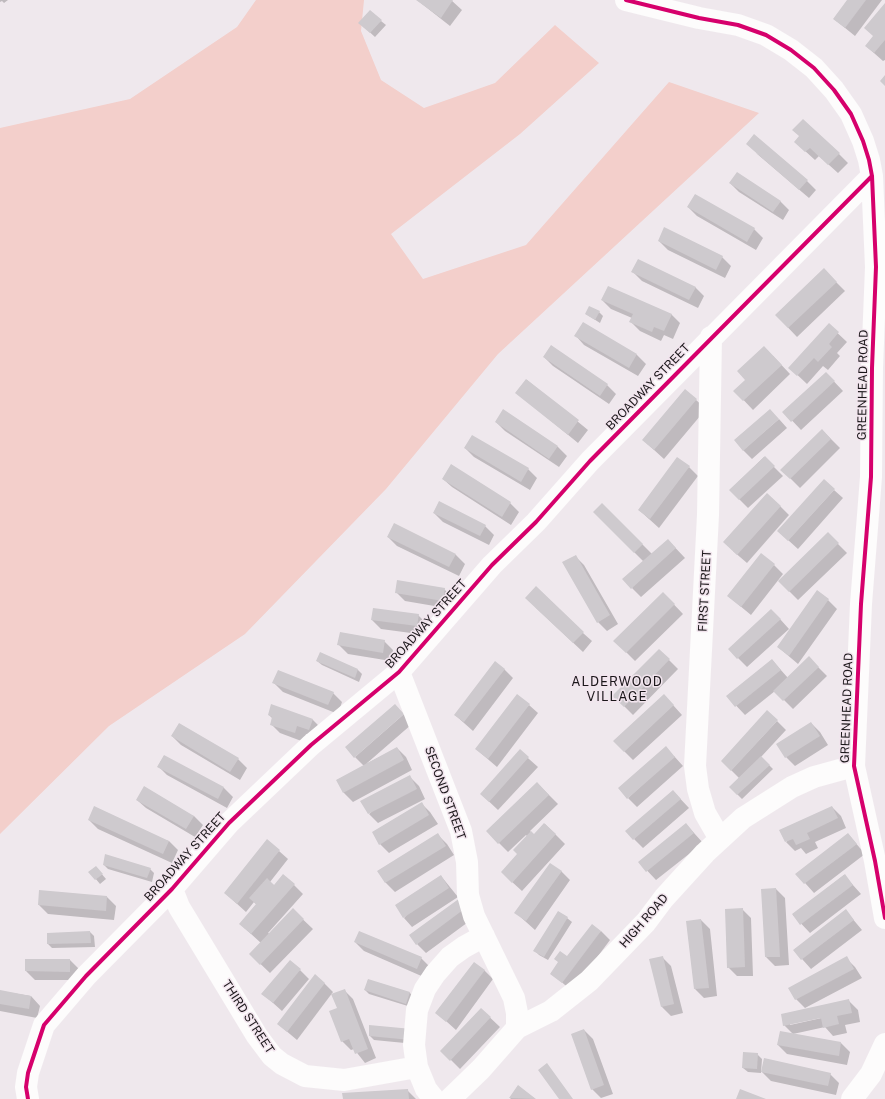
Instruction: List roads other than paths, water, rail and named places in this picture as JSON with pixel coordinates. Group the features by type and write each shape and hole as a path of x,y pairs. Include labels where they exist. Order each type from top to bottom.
{"street":[{"name":"GREENHEAD ROAD","path":"626,0 700,18 738,25 766,35 791,50 820,74 834,90 851,114 863,141 872,176 876,267 872,368 871,477 861,604 854,766 875,861 885,918"},
{"name":"BROADWAY STREET","path":"28,1099 26,1088 28,1072 44,1026 86,976 172,889 229,823 312,745 399,672 492,564 536,522 590,461 711,337 872,176"},
{"name":"FIRST STREET","path":"711,337 708,515 695,766 698,789 705,813 720,839"},
{"name":"SECOND STREET","path":"399,672 461,831 467,862 468,896 474,916 514,998 517,1013 517,1028"},
{"name":"HIGH ROAD","path":"450,1099 482,1069 517,1028 551,1011 589,981 646,922 664,898 720,839 743,818 777,795 814,777 854,766"},
{"name":"THIRD STREET","path":"172,889 179,907 257,1036 272,1056 282,1064 305,1076 344,1080 417,1067"},
{"path":"434,1099 426,1089 417,1067 414,1045 414,1027 417,1010 425,989 435,974 450,957 484,936"},
{"path":"852,1099 871,1074 885,1044"}],"district":[{"name":"ALDERWOOD VILLAGE","path":"617,690"}]}
